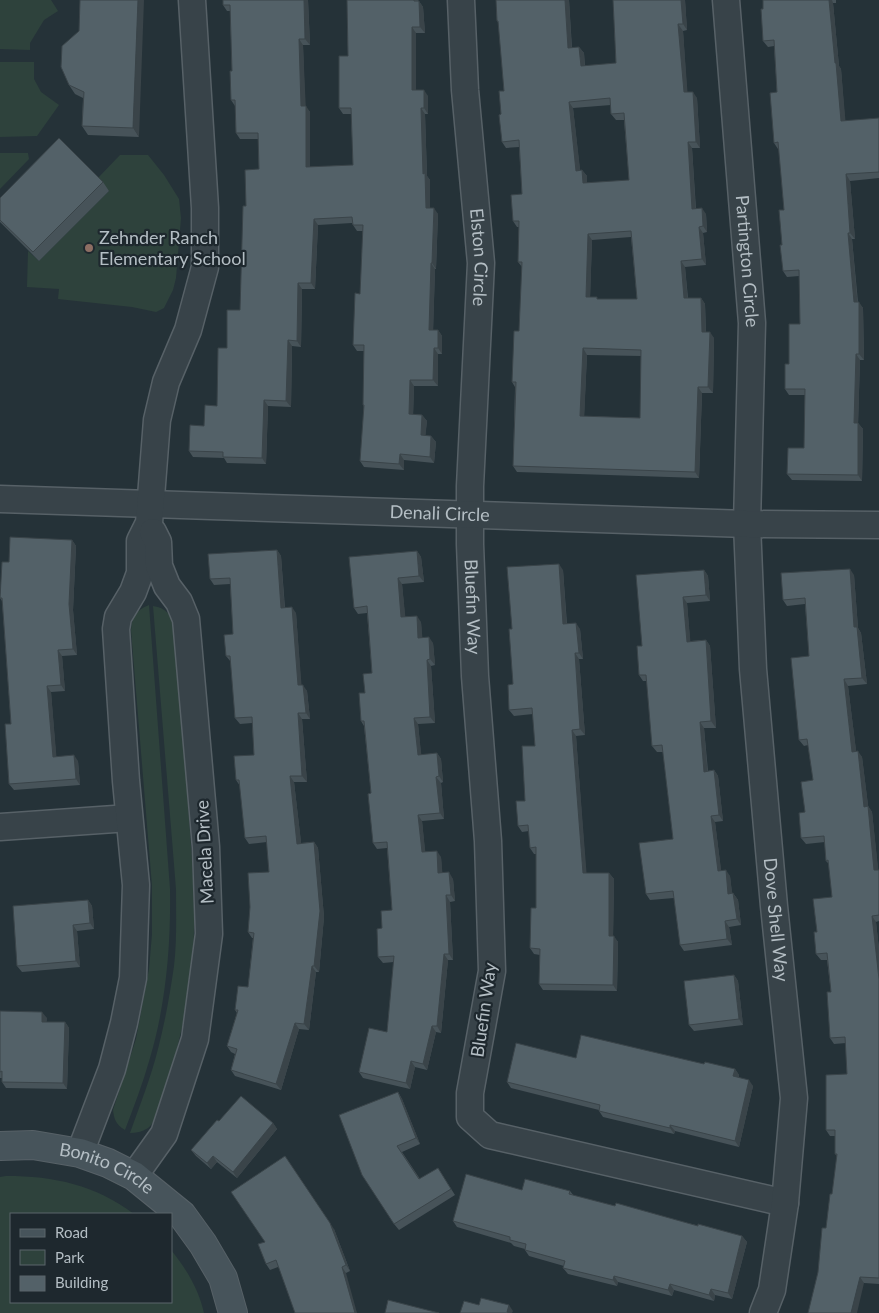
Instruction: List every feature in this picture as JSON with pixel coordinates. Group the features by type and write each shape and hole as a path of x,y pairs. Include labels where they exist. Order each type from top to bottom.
{"street":[{"path":"80,1153 112,1069 133,978 136,885 129,818 116,629 118,617 133,592 140,573 140,541 149,513 157,420 166,382 188,330 205,267 205,208 192,0"},
{"name":"Elston Circle","path":"461,0 465,90 481,263 470,514"},
{"name":"Partington Circle","path":"726,0 752,323 746,524"},
{"name":"Denali Circle","path":"0,499 149,513 470,514 746,524 879,526"},
{"name":"Macela Drive","path":"134,1176 164,1134 195,1039 209,934 206,847 186,619 179,602 167,586 158,566 158,542 149,513"},
{"name":"Bluefin Way","path":"470,514 475,676 488,841 492,971 470,1093 470,1117 490,1135 785,1204"},
{"name":"Dove Shell Way","path":"746,524 753,669 774,906 794,1098 785,1204 772,1290 763,1313"},
{"path":"0,827 129,818"},
{"name":"Bonito Circle","path":"0,1146 33,1145 80,1153 108,1162 134,1176 182,1215 203,1244 223,1278 234,1313"}],"green space":[{"path":"0,0 51,0 58,11 44,20 30,43 30,50 0,49"},
{"path":"0,62 34,62 34,79 41,92 59,105 37,136 0,137"},
{"path":"0,153 28,153 29,159 0,189"},
{"path":"120,155 148,155 164,175 179,199 181,218 176,278 173,290 164,308 156,312 132,307 58,299 59,289 27,287 28,251 39,261 109,191 97,179"},
{"path":"149,605 170,889 170,931 164,996 160,1017 144,1076 125,1130 116,1122 113,1110 136,1039 149,969 152,934 152,886 131,630 132,621 136,614"},
{"path":"153,606 168,613 174,628 192,854 194,937 187,1001 179,1042 160,1107 152,1125 139,1132 130,1133 161,1039 171,987 176,947 176,889"},
{"path":"24,1176 74,1184 104,1196 132,1213 10,1213 10,1303 172,1303 172,1251 191,1280 199,1296 204,1313 0,1313 0,1177"}],"building":[{"path":"80,0 138,0 133,128 82,126 84,92 69,85 61,67 62,46 79,31"},
{"path":"223,0 304,0 305,39 299,39 301,106 306,106 306,167 353,165 351,108 339,108 339,56 348,56 347,0 419,1 420,27 412,27 412,90 424,90 424,108 421,108 423,174 425,173 426,208 434,208 429,330 438,330 438,348 434,348 433,380 410,380 409,414 422,415 421,435 431,436 430,457 400,454 399,464 360,461 364,405 364,345 353,345 355,293 360,294 363,225 353,225 352,217 314,219 311,283 298,283 297,341 288,340 286,401 264,400 262,458 223,457 223,452 189,451 190,425 204,426 205,405 217,406 218,348 227,348 227,310 240,310 243,206 246,206 245,170 259,169 258,133 236,133 235,100 231,100 230,5 223,5"},
{"path":"496,0 565,0 568,48 579,47 581,66 616,63 613,0 681,0 683,24 678,24 684,92 693,92 696,142 688,142 692,209 702,208 703,226 699,227 702,259 681,261 684,298 701,298 702,332 710,332 708,387 698,387 695,472 513,466 516,382 512,382 514,331 519,331 522,262 518,262 519,221 513,221 511,195 522,194 519,140 502,142 499,91 504,91","holes":["610,98 611,114 624,113 629,180 583,183 582,170 576,171 569,102","631,231 637,299 597,299 597,297 586,297 588,234","583,348 641,350 640,418 580,416"]},
{"path":"763,0 829,0 841,121 879,118 879,172 846,174 850,233 848,233 854,302 859,302 859,354 856,354 854,423 858,423 858,475 787,474 788,448 804,448 805,389 785,389 785,364 789,364 789,324 800,324 799,270 783,271 779,210 784,210 778,142 774,143 770,93 777,92 774,40 763,41 761,9 763,9"},
{"path":"59,138 103,182 33,252 0,220 0,198"},
{"path":"10,537 72,540 69,604 73,649 58,650 61,685 47,686 53,757 74,755 76,779 9,784 5,724 11,724 2,598 0,598 2,562 9,562"},
{"path":"277,550 281,608 292,607 298,685 303,685 306,713 298,713 302,776 290,776 297,844 314,842 320,911 314,966 312,966 304,1024 295,1023 276,1084 231,1070 237,1049 227,1046 238,1010 235,1010 238,986 248,987 254,933 248,932 250,907 248,873 269,872 266,836 245,838 239,780 236,780 234,756 254,755 252,717 235,718 230,656 226,656 224,635 233,634 230,578 210,579 208,554"},
{"path":"417,551 419,576 398,578 401,617 417,616 418,638 429,637 430,659 427,660 430,717 414,718 418,755 437,753 439,776 436,777 440,813 418,815 422,852 437,851 438,873 449,872 451,895 446,895 449,954 444,954 437,1026 432,1026 423,1064 411,1061 406,1083 359,1072 369,1028 387,1032 394,956 378,957 377,929 382,928 381,911 392,910 387,842 373,843 368,794 371,793 364,721 361,721 359,693 365,693 363,674 372,673 367,606 354,608 349,557"},
{"path":"559,564 563,624 576,623 579,653 575,653 580,729 572,730 583,873 609,873 609,936 614,936 613,985 539,984 540,949 530,948 531,908 536,908 536,847 530,848 528,825 518,826 516,801 525,801 522,746 535,746 532,708 509,710 508,685 513,684 509,629 512,629 507,567"},
{"path":"850,569 854,627 857,627 862,678 844,679 852,752 858,751 864,807 868,806 874,870 879,870 879,915 872,916 879,979 879,1278 860,1277 851,1313 808,1313 818,1272 822,1228 826,1228 837,1154 835,1154 835,1130 826,1130 826,1075 847,1074 845,1037 830,1038 827,992 831,992 827,953 816,954 814,932 817,932 813,899 832,897 824,836 801,838 799,813 805,812 801,782 813,780 807,739 799,740 791,658 809,656 805,598 783,600 781,573"},
{"path":"704,570 706,595 683,597 687,642 706,640 711,721 700,722 704,772 714,770 719,815 711,816 718,871 726,870 728,894 733,893 737,919 725,921 727,939 680,945 673,891 646,894 639,843 673,839 662,745 652,746 646,675 639,675 637,646 642,646 636,575"},
{"path":"88,900 90,923 73,925 76,961 17,966 13,906"},
{"path":"734,975 739,1019 689,1025 684,981"},
{"path":"0,1011 42,1012 42,1022 65,1022 63,1083 2,1082 2,1071 0,1072"},
{"path":"581,1035 704,1064 705,1062 735,1069 733,1076 749,1080 735,1141 670,1125 670,1128 599,1111 600,1105 507,1082 516,1043 576,1058"},
{"path":"398,1092 416,1138 397,1146 419,1179 438,1168 451,1189 394,1224 362,1175 339,1115"},
{"path":"241,1096 273,1123 233,1172 213,1156 207,1163 191,1150"},
{"path":"285,1156 330,1223 346,1265 342,1267 355,1313 295,1313 276,1260 266,1264 258,1244 265,1242 231,1192"},
{"path":"466,1174 522,1190 525,1179 570,1191 569,1194 615,1206 616,1203 742,1236 728,1293 711,1289 709,1295 670,1284 668,1290 614,1276 613,1280 563,1268 565,1261 525,1250 526,1244 510,1240 510,1237 453,1221"},
{"path":"481,1298 509,1305 507,1312 511,1313 460,1313 464,1301 479,1305"},
{"path":"388,1300 439,1313 385,1313"}],"place":[{"name":"Zehnder Ranch Elementary School","path":"89,248"}]}
